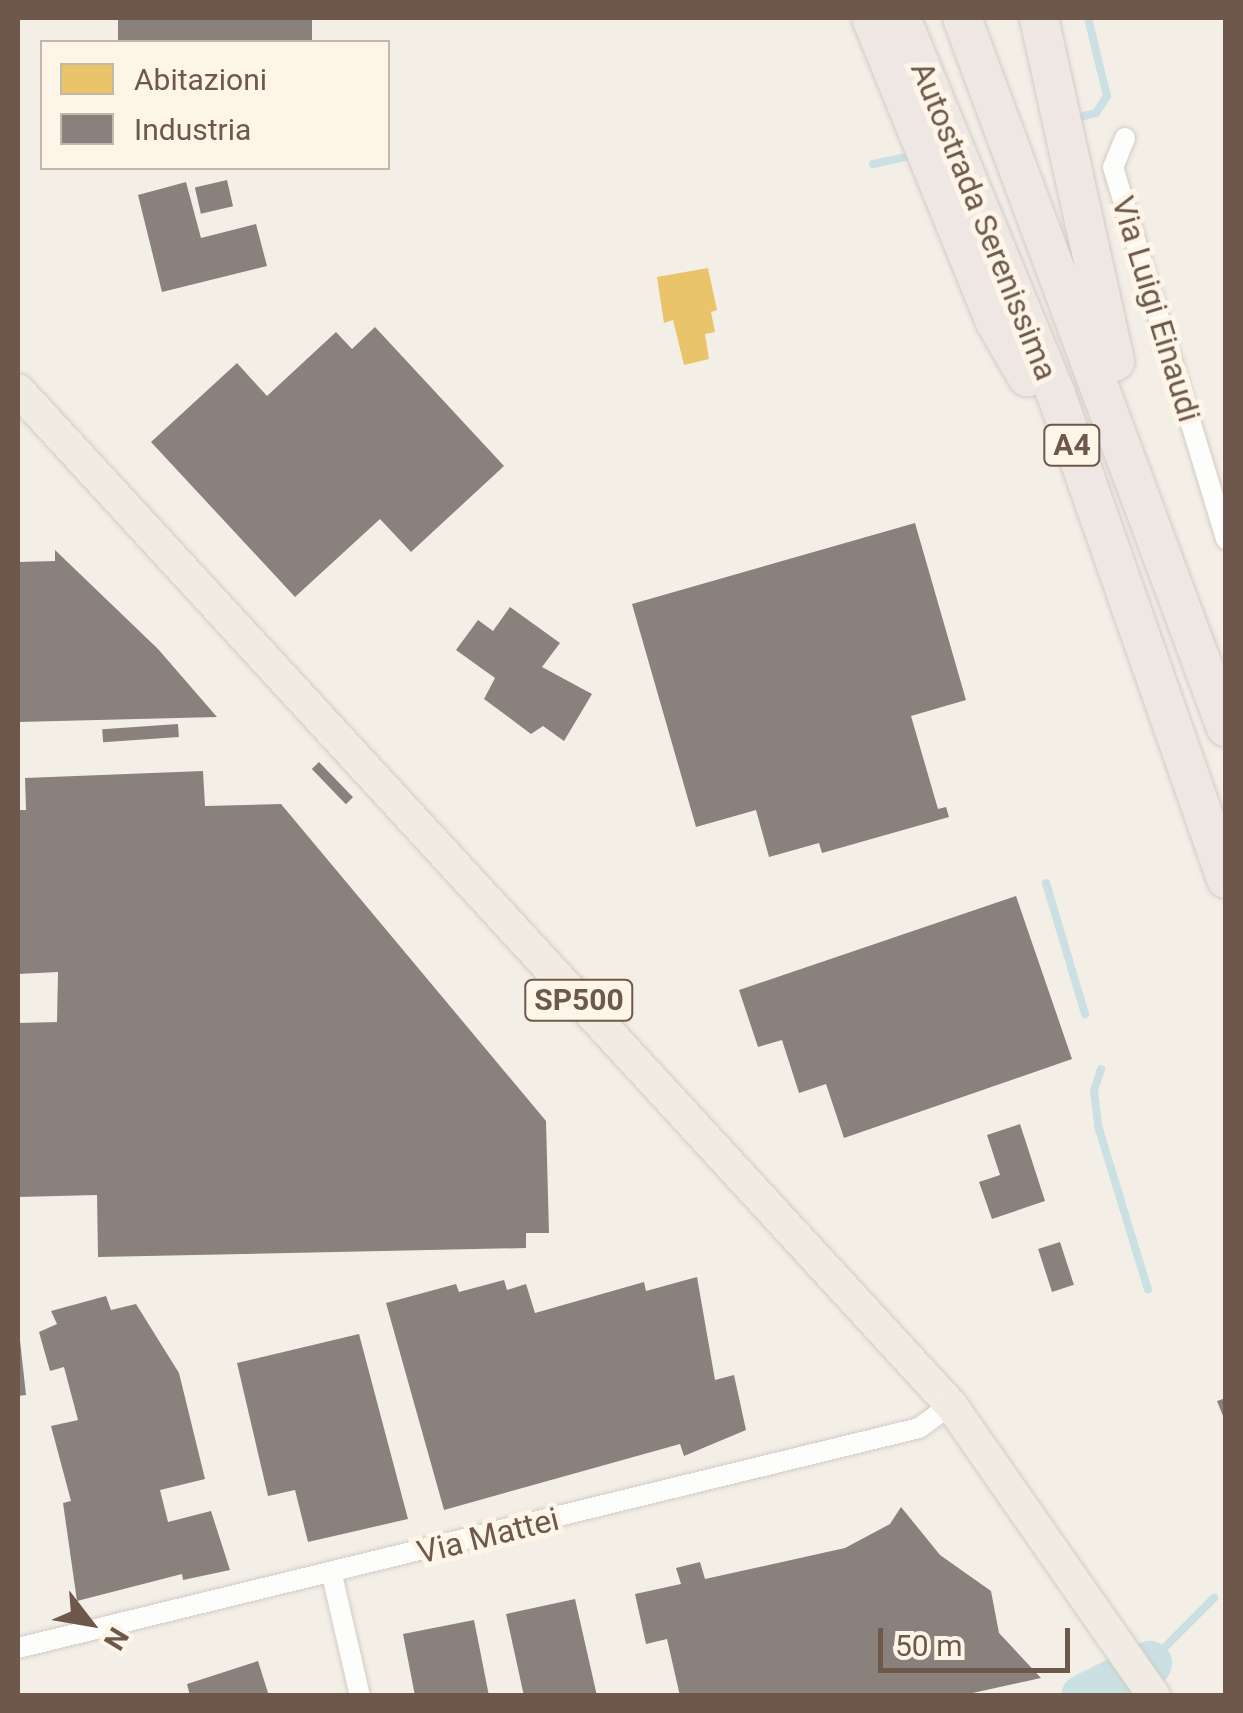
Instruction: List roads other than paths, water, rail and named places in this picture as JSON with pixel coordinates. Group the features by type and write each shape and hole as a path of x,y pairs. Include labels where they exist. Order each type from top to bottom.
{"highway":[{"path":"872,18 995,322 1079,464"},
{"name":"Autostrada Serenissima","path":"901,18 1079,464 1226,879"},
{"name":"Autostrada Serenissima","path":"962,18 1226,728"},
{"path":"1039,18 1136,478"}],"main road":[{"name":"SP500","path":"18,390 952,1405 1154,1696"}],"street":[{"name":"Via Luigi Einaudi","path":"1125,138 1113,167 1226,539"},
{"name":"Via Mattei","path":"18,1648 332,1575 919,1428 952,1405"},
{"path":"332,1575 360,1696"}],"waterway":[{"path":"1084,116 1096,113 1107,96 1088,18"},
{"path":"873,164 906,157"},
{"path":"1046,883 1085,1014"},
{"path":"1101,1069 1094,1091 1098,1126 1148,1290"},
{"path":"1149,1663 1214,1598"},
{"path":"1083,1696 1149,1663"}]}
